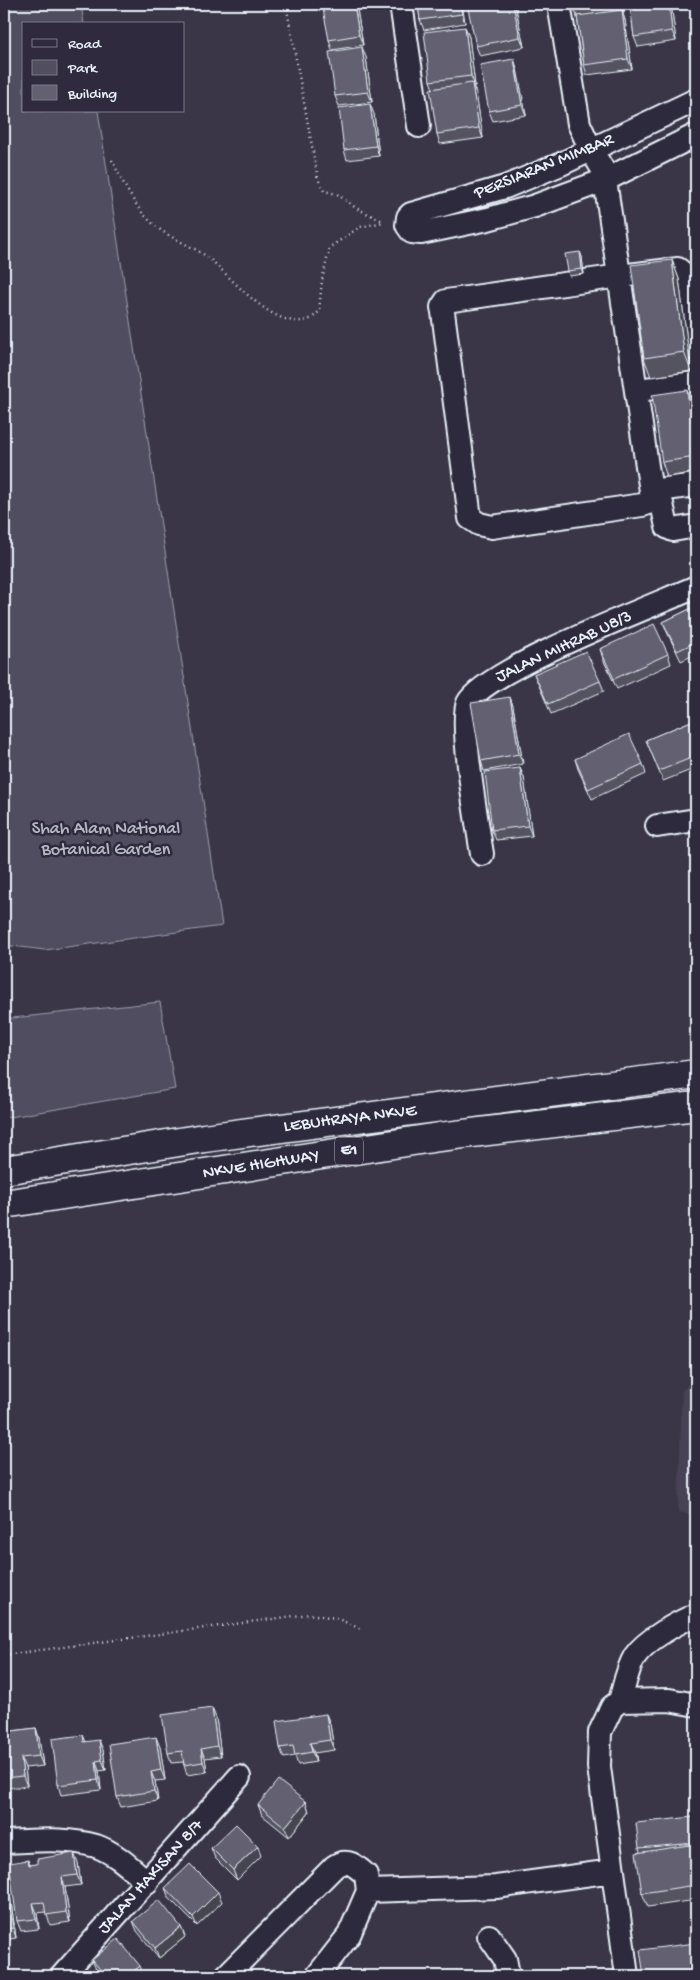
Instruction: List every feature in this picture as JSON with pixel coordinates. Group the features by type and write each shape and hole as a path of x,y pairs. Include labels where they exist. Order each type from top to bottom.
{"highway":[{"name":"LEBUHRAYA NKVE","path":"4,1170 204,1138 696,1074"},
{"name":"NKVE HIGHWAY","path":"4,1204 439,1138 696,1106"}],"street":[{"path":"401,4 419,126"},
{"path":"559,4 577,114 581,129 602,168 605,180 636,390 655,491 667,528 673,530 696,526"},
{"name":"PERSIARAN MIMBAR","path":"696,100 562,164 505,187 411,214 406,225 408,229 416,233 488,219 535,206 605,180 696,135"},
{"path":"655,491 650,500 642,505 492,526 474,522 468,513 443,312 444,304 450,300 673,269 682,272 686,281 696,349"},
{"path":"636,390 696,383"},
{"path":"655,491 696,485"},
{"name":"JALAN MIHRAB U8/3","path":"482,854 465,730 467,704 482,688 531,659 696,587"},
{"path":"657,826 696,820"},
{"path":"628,1976 599,1768 600,1732 612,1708 620,1701 635,1656 645,1645 661,1634 696,1615"},
{"path":"620,1701 669,1700 696,1705"},
{"name":"JALAN HAKISAN 8/7","path":"62,1976 239,1777"},
{"path":"4,1842 69,1841 97,1847 123,1861 147,1882"},
{"path":"226,1976 335,1866 345,1862 354,1864 366,1875 368,1891 349,1935 317,1976"},
{"path":"368,1891 496,1886 613,1871"},
{"path":"489,1936 505,1959 508,1974 506,1976"}],"path":[{"path":"286,4 318,180 324,191 338,194 356,208 384,222 406,225"},
{"path":"112,160 129,194 151,222 182,244 206,256 234,284 265,309 290,321 310,319 319,312 322,280 330,247 360,227 384,222"},
{"path":"4,1655 309,1614 336,1618 361,1629"}],"shaded area":[{"path":"696,1376 696,1515 678,1512 682,1391"}],"green space":[{"name":"Shah Alam National Botanical Garden","path":"4,4 81,4 84,22 22,22 22,112 98,112 222,926 45,950 4,945"},
{"path":"160,1002 175,1089 4,1118 4,1019"}],"building":[{"path":"322,4 354,4 359,35 329,40"},
{"path":"418,4 460,4 462,14 420,20"},
{"path":"467,4 513,4 520,37 476,46"},
{"path":"573,4 614,4 574,8"},
{"path":"630,4 669,4 672,31 634,37"},
{"path":"622,10 628,59 584,65 577,16"},
{"path":"465,27 471,76 430,81 424,32"},
{"path":"362,47 368,92 335,96 329,52"},
{"path":"514,59 522,105 489,111 480,65"},
{"path":"472,83 479,128 437,134 430,89"},
{"path":"370,104 376,146 344,150 339,108"},
{"path":"580,252 582,269 568,271 565,254"},
{"path":"672,260 684,352 644,358 631,265"},
{"path":"687,390 696,457 662,462 652,395"},
{"path":"696,606 696,642 677,651 663,622"},
{"path":"654,624 668,654 614,679 600,649"},
{"path":"586,651 600,681 548,704 534,674"},
{"path":"510,697 519,754 481,761 471,703"},
{"path":"696,719 696,756 659,771 646,740"},
{"path":"629,734 643,764 588,789 575,759"},
{"path":"520,768 528,826 492,830 485,772"},
{"path":"212,1708 217,1746 201,1749 203,1762 184,1765 182,1751 168,1753 162,1715"},
{"path":"326,1714 330,1740 310,1743 312,1752 295,1755 293,1746 280,1748 276,1721"},
{"path":"36,1728 39,1756 21,1758 23,1776 4,1778 4,1732"},
{"path":"83,1735 84,1742 99,1740 102,1760 96,1761 98,1780 58,1785 52,1739"},
{"path":"156,1737 161,1770 151,1772 154,1791 117,1797 109,1744"},
{"path":"278,1780 306,1802 285,1827 258,1805"},
{"path":"693,1817 695,1843 639,1848 636,1823"},
{"path":"236,1824 258,1846 233,1870 211,1848"},
{"path":"696,1844 696,1885 642,1893 636,1853"},
{"path":"74,1853 77,1875 62,1877 66,1912 46,1915 44,1902 33,1903 36,1919 17,1921 9,1863 28,1860 29,1865 37,1864 37,1859"},
{"path":"190,1864 218,1892 193,1917 165,1888"},
{"path":"4,1865 13,1928 4,1930"},
{"path":"159,1900 181,1927 155,1948 133,1921"},
{"path":"118,1939 140,1966 128,1976 106,1976 92,1960"},
{"path":"696,1943 696,1976 644,1976 640,1950"}]}
